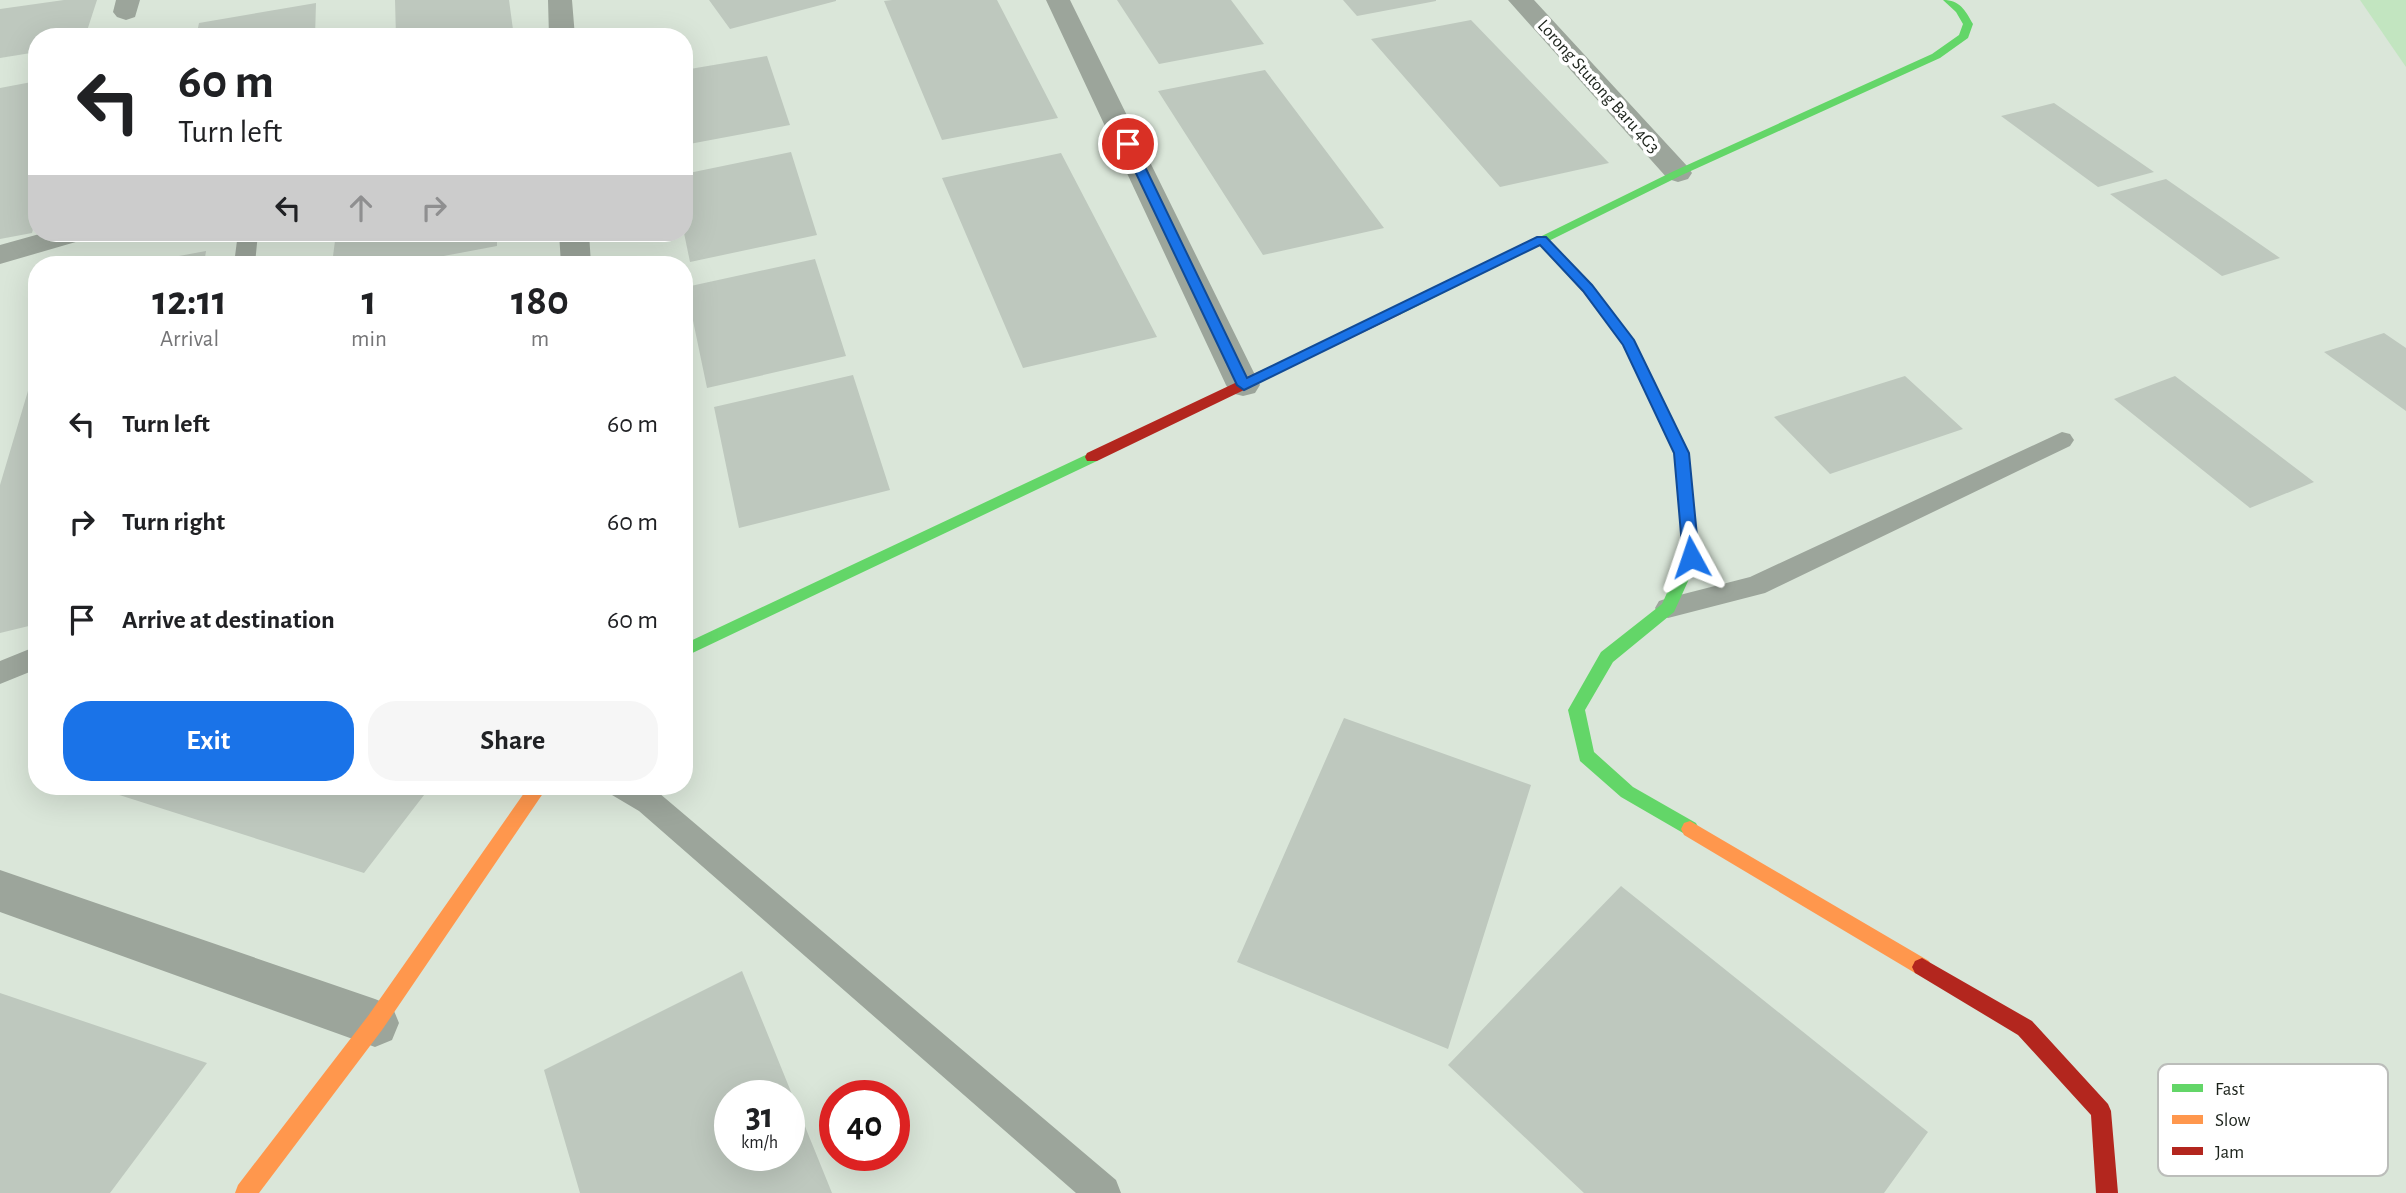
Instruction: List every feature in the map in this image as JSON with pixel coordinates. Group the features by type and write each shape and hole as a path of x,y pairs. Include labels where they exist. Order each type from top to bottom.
{"street":[{"path":"559,0 561,28"},
{"path":"1058,0 1244,385"},
{"name":"Lorong Stutong Baru 4G3","path":"1520,0 1678,173"},
{"path":"693,647 1244,385 1678,173 1952,47 1964,36 1968,24 1960,9 1948,0"},
{"path":"1542,240 1587,288 1629,343 1681,453 1691,557 1668,608 1607,657 1576,710 1586,756 1627,792 2025,1028 2101,1111 2107,1193"},
{"path":"0,256 45,242"},
{"path":"246,1193 375,1023 533,795"},
{"path":"0,891 375,1023"}],"lane":[{"path":"1668,608 1756,586 2062,440"},
{"path":"0,673 28,661"},
{"path":"637,795 649,802 1103,1193"}],"green space":[{"path":"2360,0 2406,0 2406,67"}],"building":[{"path":"64,0 97,0 88,28 28,28 28,53 0,58 0,9"},
{"path":"395,0 509,0 513,28 396,28"},
{"path":"709,0 836,0 836,1 730,29"},
{"path":"997,0 1058,118 942,140 884,1"},
{"path":"1117,0 1231,0 1264,44 1159,64"},
{"path":"1343,0 1436,0 1436,1 1357,16"},
{"path":"316,3 315,28 198,28 199,23"},
{"path":"1471,20 1609,163 1500,187 1371,39"},
{"path":"767,56 790,125 693,143 693,68"},
{"path":"1265,70 1384,228 1263,255 1158,91"},
{"path":"28,83 28,234 0,239 0,88"},
{"path":"2054,103 2154,172 2098,187 2001,116"},
{"path":"791,152 817,235 693,261 693,256 689,256 686,242 693,242 693,172"},
{"path":"1061,153 1157,337 1023,368 942,178"},
{"path":"2166,179 2280,258 2222,276 2110,194"},
{"path":"335,242 497,242 497,246 444,256 333,256"},
{"path":"206,251 205,256 179,256"},
{"path":"815,259 846,356 707,388 693,321 693,285"},
{"path":"2384,333 2406,348 2406,411 2324,352"},
{"path":"853,375 890,490 739,528 714,407"},
{"path":"1905,376 1963,429 1830,474 1774,417"},
{"path":"2175,376 2314,482 2250,508 2114,399"},
{"path":"28,391 28,626 0,633 0,485"},
{"path":"1344,718 1531,785 1448,1049 1237,962"},
{"path":"119,795 424,795 364,873"},
{"path":"1621,886 1928,1132 1884,1193 1584,1193 1448,1065"},
{"path":"742,971 786,1080 714,1080 714,1171 805,1171 805,1126 819,1161 819,1171 823,1171 832,1193 580,1193 544,1070"},
{"path":"0,993 207,1063 110,1193 0,1193"}],"traffic: fast":[{"path":"1396,311 1678,173 1936,56 1964,36 1968,24 1960,10 1948,0"},
{"path":"1664,418 1681,453 1691,557 1668,608 1607,657 1576,710 1586,756 1627,792 1690,829"},
{"path":"693,647 1092,457"}],"traffic: slow":[{"path":"1542,240 1587,288 1629,343 1664,418"},
{"path":"246,1193 375,1023 533,795"},
{"path":"1690,829 1922,967"}],"traffic: jam":[{"path":"1092,457 1396,311"},
{"path":"1922,967 2025,1028 2101,1111 2107,1193"}],"route":[{"path":"1128,144 1244,385 1542,240 1587,288 1629,343 1681,453 1691,557"}]}
